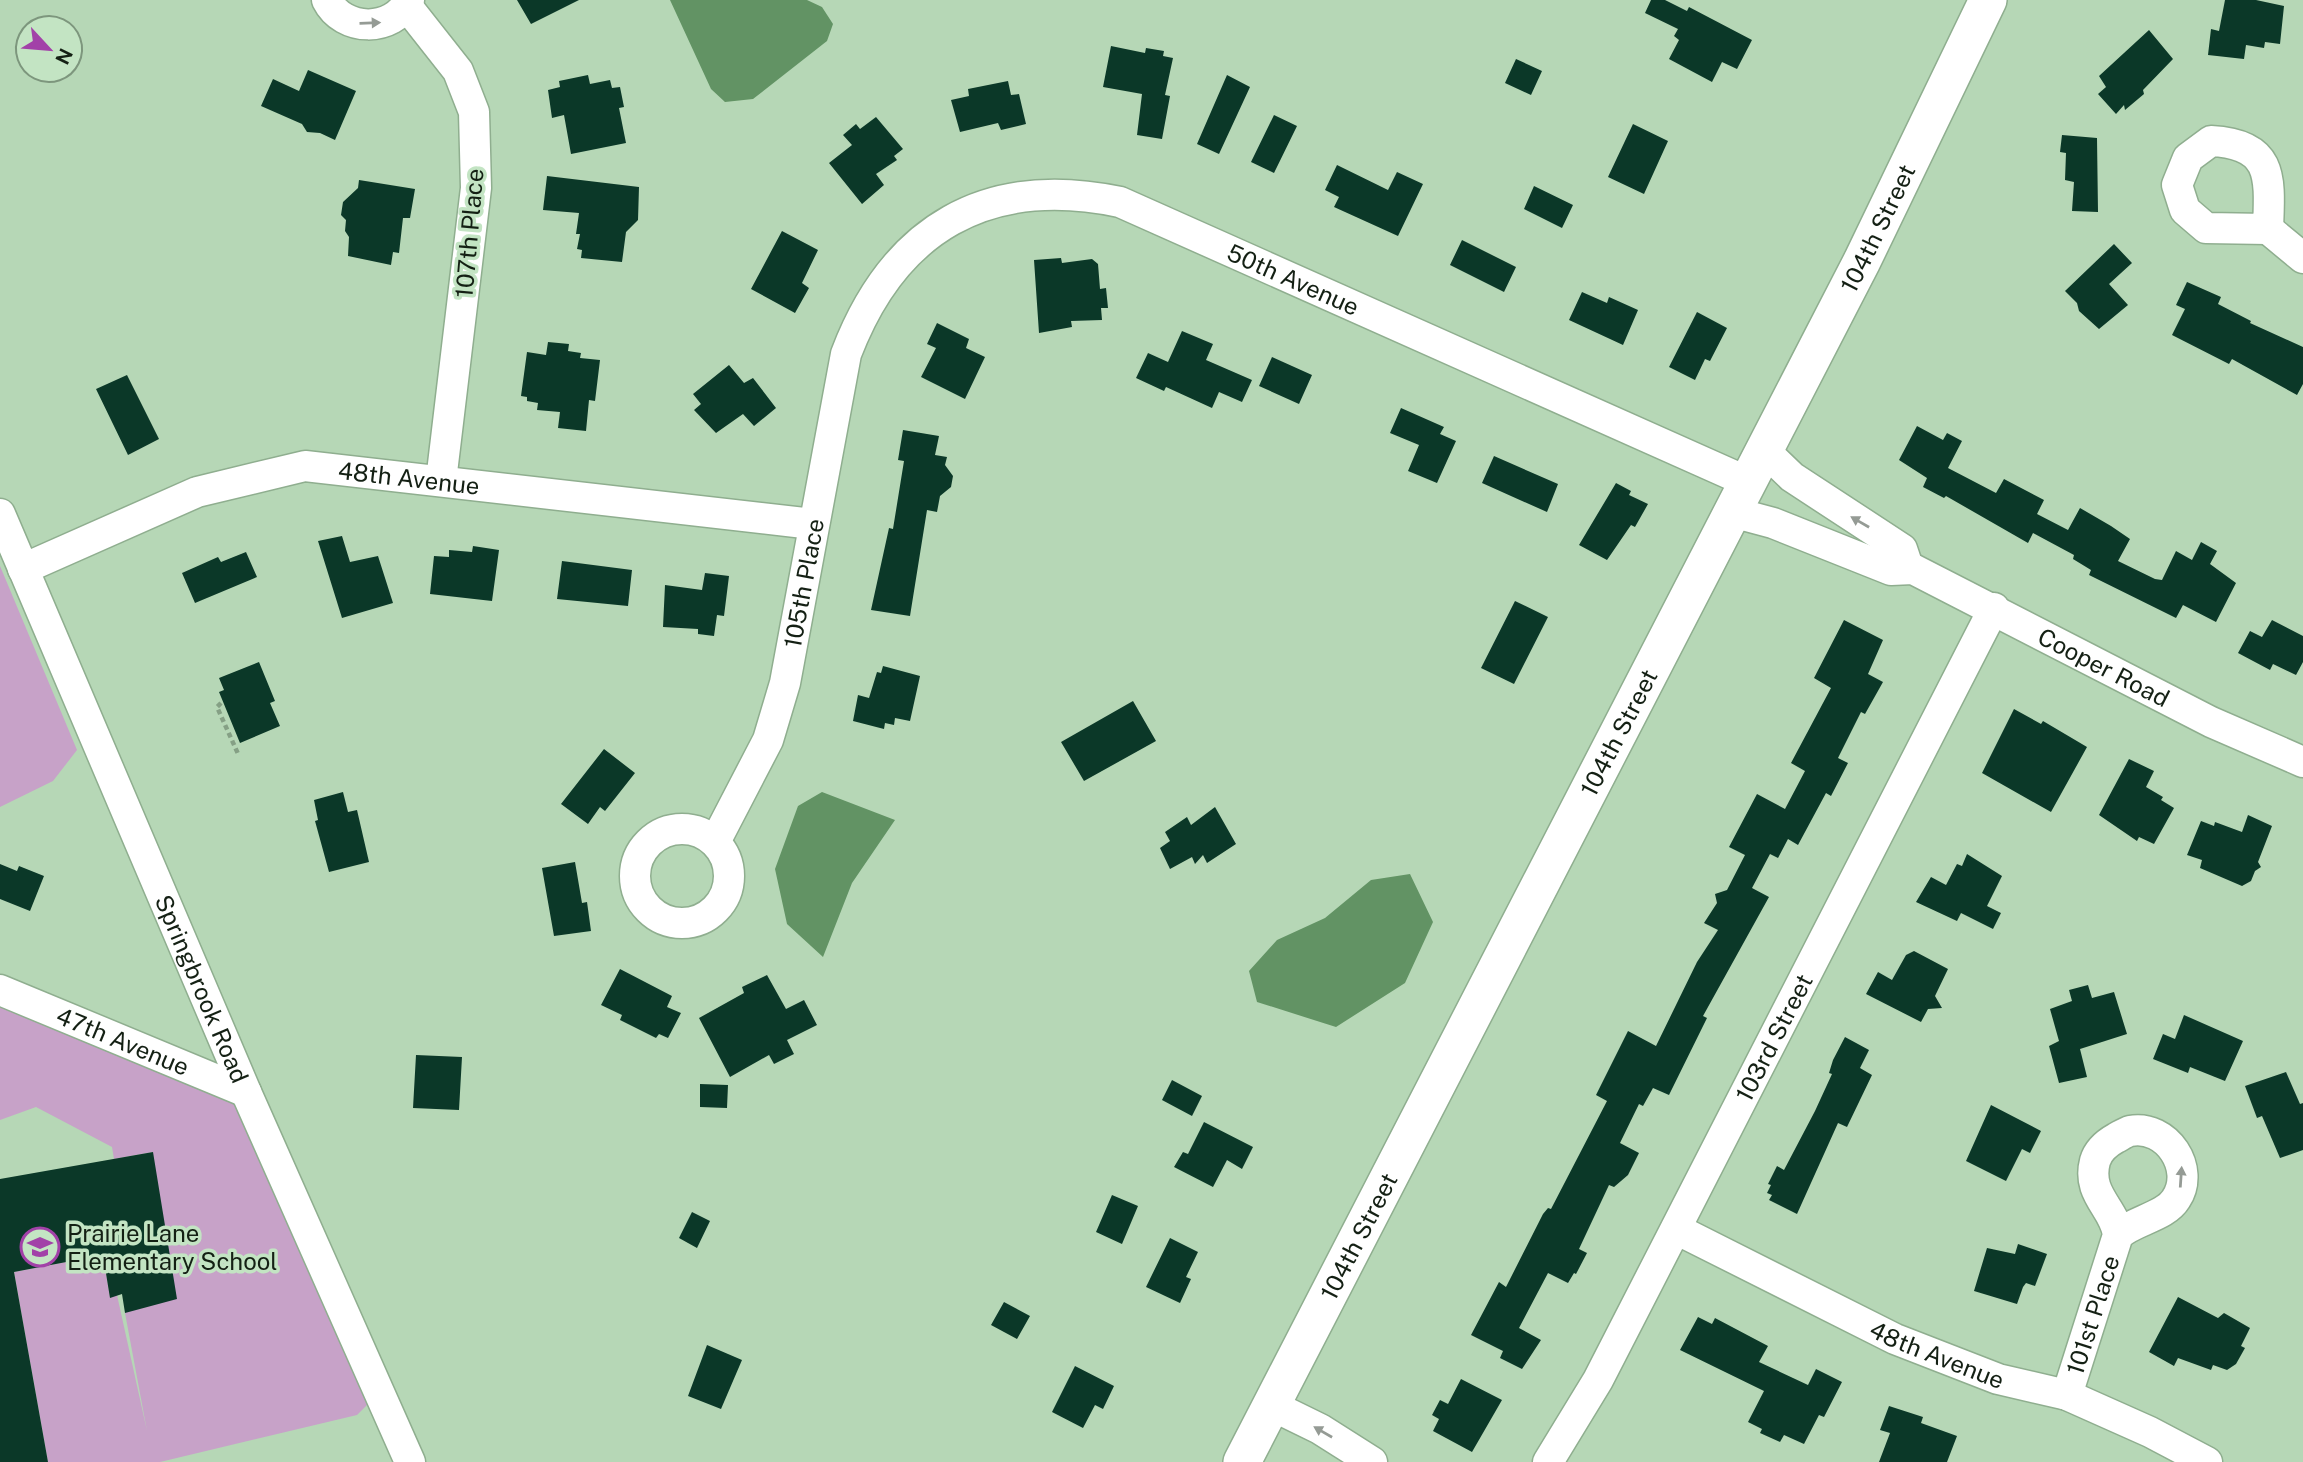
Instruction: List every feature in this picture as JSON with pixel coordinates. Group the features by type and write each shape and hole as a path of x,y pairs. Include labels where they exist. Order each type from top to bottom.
{"main road":[{"name":"104th Street","path":"1242,1462 1862,261 1988,0"}],"street":[{"name":"107th Place","path":"327,0 340,15 353,23 368,25 382,23 407,3 458,71 474,112 476,188 441,481"},
{"name":"50th Avenue","path":"861,315 888,274 941,224 989,204 1017,197 1048,193 1088,195 1121,202 1740,497"},
{"path":"2267,229 2303,258"},
{"name":"105th Place","path":"715,842 771,730 785,683 846,354 861,315"},
{"name":"Cooper Road","path":"1764,450 1792,477 1902,549 1908,567"},
{"name":"48th Avenue","path":"23,569 197,492 305,466 813,524"},
{"name":"Cooper Road","path":"1740,497 1773,523 1891,570 1908,567 1994,608 2211,722 2303,762"},
{"name":"Springbrook Road","path":"0,514 246,1092 410,1462"},
{"name":"103rd Street","path":"1548,1462 1598,1380 1994,608"},
{"name":"47th Avenue","path":"0,990 246,1092"},
{"name":"48th Avenue","path":"1676,1229 1895,1339 1998,1379 2067,1395 2150,1432 2207,1462"},
{"name":"101st Place","path":"2067,1395 2118,1235"},
{"path":"1271,1405 1320,1429 1372,1462"}],"path":[{"path":"220,703 217,707 239,756"}],"shaded area":[{"path":"670,0 807,0 822,7 833,24 827,41 753,99 725,102 711,89"},
{"path":"0,566 77,750 53,781 0,807"},
{"path":"822,792 895,820 852,883 823,957 787,924 775,869 798,806"},
{"path":"1410,874 1433,922 1405,983 1336,1027 1257,1002 1249,971 1277,940 1325,918 1371,880"},
{"path":"0,990 246,1092 371,1401 357,1415 160,1462 48,1462 14,1272 103,1255 110,1297 117,1295 147,1431 125,1313 153,1152 114,1159 112,1147 36,1107 0,1120"}],"building":[{"path":"517,0 579,0 531,24"},
{"path":"1651,0 1665,0 1687,11 1689,7 1752,40 1737,69 1722,62 1712,82 1669,59 1679,40 1674,36 1678,29 1645,13"},
{"path":"2225,0 2256,0 2284,6 2280,44 2265,42 2264,48 2246,45 2244,59 2208,55 2211,29 2219,31"},
{"path":"2149,30 2173,59 2143,90 2144,94 2125,110 2124,105 2116,114 2098,94 2106,87 2099,76"},
{"path":"1111,46 1145,53 1146,48 1164,51 1163,56 1173,58 1165,95 1170,96 1162,139 1137,135 1142,94 1103,87"},
{"path":"1516,59 1542,71 1531,95 1505,83"},
{"path":"308,70 356,91 335,140 320,133 307,132 302,124 261,106 273,79 299,91"},
{"path":"588,75 590,84 610,80 612,88 620,87 624,107 619,108 626,143 571,154 564,115 552,118 548,90 560,87 559,81"},
{"path":"1227,75 1250,87 1219,154 1197,144"},
{"path":"1008,81 1011,95 1019,94 1026,124 1001,130 998,123 960,132 951,100 969,96 968,89"},
{"path":"1274,115 1297,126 1274,173 1251,162"},
{"path":"876,117 903,149 894,156 897,160 876,174 884,185 862,204 829,163 852,145 843,135 856,124 860,129"},
{"path":"1633,124 1668,141 1644,194 1608,177"},
{"path":"2062,135 2097,138 2098,212 2072,211 2074,182 2065,180 2066,153 2060,152"},
{"path":"1337,165 1388,190 1397,172 1423,184 1398,236 1334,207 1339,197 1325,190"},
{"path":"547,176 639,187 638,220 626,232 622,262 581,258 582,250 577,249 580,234 576,234 579,213 543,210"},
{"path":"359,180 415,189 410,218 403,218 399,253 393,252 391,265 348,256 349,237 345,231 346,220 341,215 343,202 358,188"},
{"path":"1534,186 1573,205 1562,228 1524,209"},
{"path":"782,231 818,250 802,283 809,288 795,313 751,289"},
{"path":"1462,240 1516,267 1504,292 1450,265"},
{"path":"2114,244 2132,263 2109,284 2128,305 2099,329 2079,311 2077,303 2065,291"},
{"path":"1061,258 1062,263 1092,259 1098,264 1100,289 1106,288 1108,308 1101,308 1102,320 1071,321 1072,327 1039,333 1034,260"},
{"path":"2187,282 2221,297 2218,304 2251,321 2250,323 2303,347 2303,384 2297,395 2232,359 2229,364 2172,335 2185,309 2176,305"},
{"path":"1582,292 1607,303 1609,297 1638,310 1623,345 1569,320"},
{"path":"1697,312 1727,328 1710,361 1705,359 1695,380 1669,367"},
{"path":"937,323 969,339 966,348 985,357 965,399 921,377 936,348 927,344"},
{"path":"1182,331 1213,344 1206,360 1252,380 1242,402 1219,392 1212,408 1166,387 1164,391 1136,378 1148,353 1168,362"},
{"path":"548,342 569,344 568,351 581,353 580,358 600,360 595,401 589,400 586,431 558,428 560,412 537,410 538,403 527,401 527,397 521,396 527,352 546,355"},
{"path":"1272,357 1312,375 1299,404 1259,386"},
{"path":"729,365 744,383 753,378 776,408 754,426 743,414 716,433 694,410 701,404 693,394"},
{"path":"127,375 159,439 128,455 96,389"},
{"path":"1401,408 1444,427 1440,434 1456,441 1437,483 1408,471 1419,445 1390,433"},
{"path":"1917,426 1943,440 1947,433 1962,441 1948,468 1996,493 2004,479 2044,500 2037,514 2068,530 2080,508 2111,526 2130,539 2118,561 2155,579 2162,580 2176,551 2192,560 2201,542 2217,551 2210,564 2236,583 2216,622 2183,605 2176,618 2089,575 2091,570 2073,559 2074,555 2033,533 2028,543 1946,496 1944,498 1923,487 1927,478 1899,460"},
{"path":"903,430 939,436 935,455 947,457 945,465 953,476 951,487 940,496 937,512 927,510 910,616 871,610 889,528 893,529 904,461 898,460"},
{"path":"1494,456 1558,484 1547,512 1482,483"},
{"path":"1616,483 1631,491 1629,495 1648,504 1635,527 1631,525 1607,560 1579,545"},
{"path":"342,536 350,562 378,556 393,603 342,618 318,541"},
{"path":"473,546 499,550 492,601 430,594 434,556 449,557 449,550 472,552"},
{"path":"246,552 257,577 195,603 182,573 218,557 221,562"},
{"path":"562,561 632,570 628,606 557,599"},
{"path":"705,573 729,576 724,616 717,615 714,636 698,634 698,629 663,627 665,585 702,590"},
{"path":"1515,601 1548,617 1514,684 1481,668"},
{"path":"1844,620 1883,640 1868,674 1883,682 1865,714 1861,712 1838,758 1848,763 1831,796 1826,793 1798,845 1788,839 1778,858 1770,854 1752,888 1769,897 1703,1016 1707,1018 1669,1095 1653,1088 1643,1106 1639,1104 1620,1143 1639,1153 1628,1175 1614,1187 1609,1185 1579,1249 1587,1253 1576,1274 1574,1273 1568,1283 1548,1273 1519,1328 1541,1340 1522,1369 1500,1358 1503,1351 1471,1335 1499,1282 1506,1287 1543,1214 1548,1208 1551,1209 1607,1101 1596,1095 1628,1031 1656,1046 1697,962 1718,930 1704,923 1717,903 1715,894 1727,890 1745,855 1729,847 1757,794 1785,809 1805,771 1791,763 1831,688 1814,678"},
{"path":"2272,620 2303,636 2303,662 2296,675 2273,664 2270,670 2238,653 2250,631 2262,637"},
{"path":"259,662 275,701 270,703 280,726 240,743 219,692 224,690 219,678"},
{"path":"883,666 920,676 910,721 895,718 894,725 885,723 884,729 853,721 858,695 869,698 877,672 881,673"},
{"path":"1133,701 1156,741 1084,781 1061,742"},
{"path":"2014,709 2041,724 2043,721 2087,747 2051,812 1982,773"},
{"path":"604,749 635,773 605,811 600,807 588,824 561,804"},
{"path":"2129,759 2154,771 2146,787 2163,797 2161,800 2174,808 2154,844 2139,837 2137,841 2099,815"},
{"path":"343,792 348,812 357,810 369,862 329,872 315,821 318,820 314,800"},
{"path":"1215,807 1236,844 1207,863 1203,855 1195,864 1192,857 1170,869 1160,848 1170,841 1165,832 1187,817 1191,825"},
{"path":"2248,815 2272,826 2258,862 2261,867 2255,871 2251,881 2242,886 2200,868 2202,860 2187,855 2201,821 2214,826 2215,822 2242,832"},
{"path":"1967,854 2002,876 1987,906 2001,913 1993,929 1961,913 1957,921 1916,902 1931,877 1946,885 1957,864 1962,866"},
{"path":"575,862 582,903 587,902 591,931 554,936 542,868"},
{"path":"0,864 17,871 19,866 44,876 30,911 0,899"},
{"path":"1914,951 1948,969 1935,996 1942,1008 1928,1009 1921,1022 1866,994 1878,972 1892,980 1906,955"},
{"path":"620,969 672,996 667,1007 681,1013 668,1038 659,1034 656,1038 620,1020 622,1015 601,1005"},
{"path":"767,975 786,1009 804,1000 817,1025 787,1040 794,1054 774,1064 769,1055 730,1077 699,1018 744,993 742,987"},
{"path":"2088,985 2092,998 2114,992 2127,1034 2080,1049 2087,1077 2059,1083 2049,1046 2059,1041 2050,1009 2072,1001 2069,990"},
{"path":"2184,1015 2243,1041 2225,1081 2190,1067 2188,1073 2153,1059 2163,1034 2175,1039"},
{"path":"1845,1037 1869,1050 1860,1068 1872,1075 1847,1127 1838,1123 1797,1214 1769,1200 1772,1195 1767,1193 1771,1185 1768,1184 1777,1166 1784,1170 1815,1111 1832,1074 1829,1073 1833,1060"},
{"path":"416,1055 462,1057 459,1110 413,1108"},
{"path":"2286,1072 2300,1104 2303,1103 2303,1150 2280,1158 2262,1116 2257,1118 2245,1086"},
{"path":"1172,1080 1202,1096 1192,1116 1162,1100"},
{"path":"700,1084 728,1085 727,1108 700,1107"},
{"path":"1991,1105 2041,1131 2030,1153 2022,1149 2006,1181 1966,1161"},
{"path":"1204,1122 1253,1147 1242,1169 1227,1160 1213,1187 1174,1167 1183,1152 1188,1154"},
{"name":"Prairie Lane Elementary School","path":"153,1152 177,1299 125,1313 122,1294 110,1298 103,1255 14,1272 48,1462 0,1462 0,1179"},
{"path":"1112,1195 1138,1206 1122,1244 1096,1232"},
{"path":"692,1212 710,1221 697,1248 679,1238"},
{"path":"1170,1238 1198,1252 1186,1277 1191,1279 1180,1303 1146,1287"},
{"path":"2018,1244 2047,1254 2035,1286 2026,1283 2017,1304 1974,1291 1987,1248 2015,1254"},
{"path":"2178,1297 2218,1318 2224,1313 2250,1328 2241,1346 2245,1348 2236,1364 2227,1370 2213,1365 2211,1370 2178,1358 2174,1366 2149,1352"},
{"path":"1004,1302 1030,1316 1017,1339 991,1325"},
{"path":"1698,1317 1712,1324 1715,1318 1768,1346 1759,1362 1808,1385 1816,1369 1842,1382 1824,1417 1819,1415 1804,1444 1784,1435 1780,1442 1760,1433 1762,1429 1748,1422 1764,1391 1680,1350"},
{"path":"707,1345 742,1360 721,1409 688,1396"},
{"path":"1075,1366 1114,1386 1103,1409 1095,1405 1083,1428 1052,1412"},
{"path":"1461,1379 1502,1400 1472,1452 1433,1431 1439,1419 1432,1415 1440,1400 1448,1404"},
{"path":"1889,1406 1923,1417 1921,1423 1957,1436 1947,1462 1879,1462 1890,1433 1880,1430"}],"place":[{"name":"Prairie Lane Elementary School","path":"40,1247"}]}
